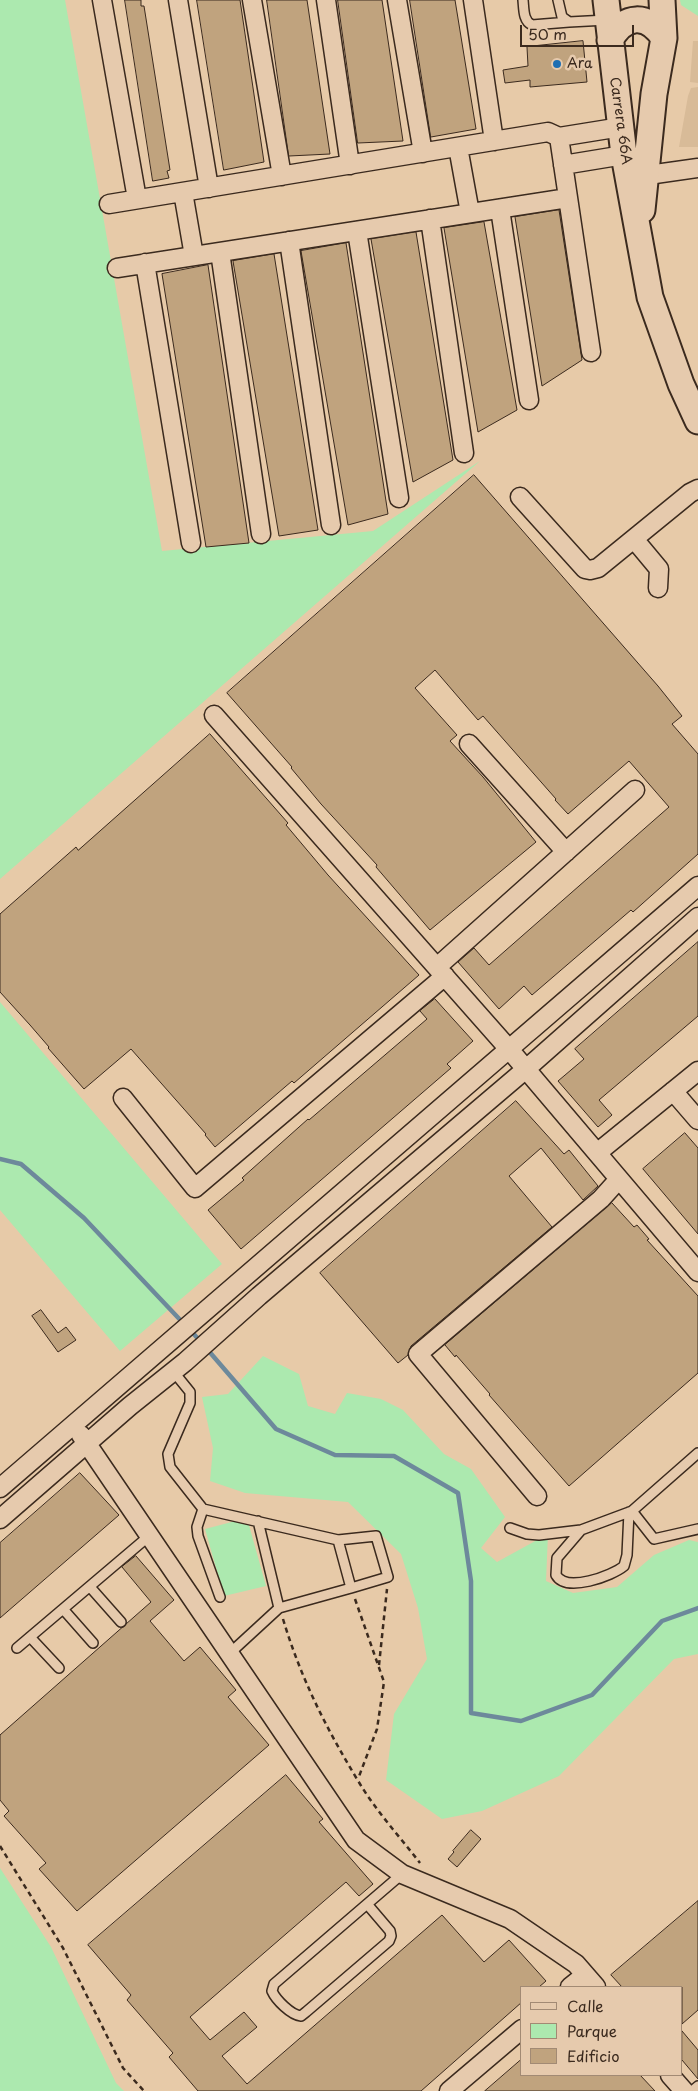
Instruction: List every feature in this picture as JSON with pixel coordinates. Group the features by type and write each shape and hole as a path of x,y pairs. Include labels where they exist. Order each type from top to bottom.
{"street":[{"path":"102,0 137,199"},
{"path":"178,0 209,188"},
{"path":"252,0 282,176"},
{"path":"326,0 350,165"},
{"path":"397,0 423,153"},
{"path":"474,0 494,141"},
{"path":"648,0 635,5 618,3 610,15 617,28 629,20 643,20 656,26 664,38"},
{"name":"Carrera 66A","path":"633,170 654,94 664,38 662,0"},
{"name":"Carrera 66A","path":"610,15 620,127 633,170 640,242 650,297 674,367 698,422"},
{"path":"559,137 620,127"},
{"path":"109,204 548,132 554,133 559,137 591,352"},
{"path":"458,147 470,213"},
{"path":"563,165 633,170 698,168"},
{"path":"183,192 194,256"},
{"path":"117,268 568,198"},
{"path":"500,208 529,400"},
{"path":"430,219 464,453"},
{"path":"357,231 399,498"},
{"path":"289,241 331,525"},
{"path":"220,252 261,534"},
{"path":"145,263 191,543"},
{"path":"520,497 585,569 590,570 598,568 690,493 698,489"},
{"path":"634,539 659,569 658,588"},
{"path":"214,714 508,1048 698,1272"},
{"path":"469,744 566,852"},
{"path":"123,1098 195,1188 441,972 566,852 635,790"},
{"path":"0,1488 698,886"},
{"path":"0,1519 526,1069 698,917"},
{"path":"597,1153 698,1071"},
{"path":"673,1091 698,1120"},
{"path":"537,1496 418,1354 601,1199 619,1179"},
{"path":"74,1424 356,1840 402,1874 510,1919 576,1964 590,1981 573,1986"},
{"path":"449,2091 520,2031"},
{"path":"671,2076 684,2091"}],"lane":[{"path":"523,0 526,20 532,25 570,22 610,15"},
{"path":"558,0 562,17 570,22"},
{"path":"179,1366 190,1392 190,1403 168,1454 170,1467 203,1509 338,1540 376,1536 388,1577 279,1608 229,1654"},
{"path":"510,1528 527,1534 539,1535 582,1530 631,1511 698,1453"},
{"path":"203,1509 197,1527 198,1536 220,1597"},
{"path":"631,1511 654,1539 698,1529"},
{"path":"582,1530 557,1558 556,1574 562,1581 578,1582 601,1578 624,1566 628,1555 631,1511"},
{"path":"258,1521 279,1608"},
{"path":"17,1648 149,1536"},
{"path":"338,1540 351,1588"},
{"path":"90,1587 121,1622"},
{"path":"63,1609 93,1643"},
{"path":"30,1637 59,1668"},
{"path":"367,1904 390,1931 389,1941 301,2016 295,2015 274,1996 272,1990 274,1984 367,1904 402,1874"},
{"path":"692,2091 698,2086"}],"path":[{"path":"379,1667 388,1577"},
{"path":"351,1588 384,1682 378,1730 358,1780"},
{"path":"279,1608 295,1659 329,1732 358,1780 440,1890"},
{"path":"0,1846 63,1948 123,2068 144,2091"}],"shaded area":[{"path":"693,41 698,41 698,83 690,82"},
{"path":"698,87 698,147 679,147 688,96 691,88"}],"green space":[{"path":"0,0 65,0 162,551 373,531 480,461 0,879"},
{"path":"680,0 698,0 698,16 681,5"},
{"path":"0,1002 222,1264 120,1351 0,1210"},
{"path":"263,1356 299,1374 308,1406 335,1414 347,1393 381,1399 403,1410 444,1454 471,1469 505,1517 481,1548 497,1562 548,1534 546,1581 573,1593 617,1587 654,1555 689,1540 698,1542 698,1654 674,1659 559,1776 482,1811 442,1819 386,1780 394,1714 427,1659 418,1608 401,1554 348,1502 245,1493 210,1481 213,1448 202,1397 228,1394"},
{"path":"247,1518 266,1586 224,1596 205,1529"},
{"path":"0,1868 51,1947 116,2083 124,2091 0,2091"}],"building":[{"path":"125,0 141,0 141,6 144,6 170,170 167,171 169,178 153,181"},
{"path":"197,0 240,0 264,162 224,170"},
{"path":"267,0 307,0 330,154 289,156"},
{"path":"338,0 382,0 403,141 358,143"},
{"path":"410,0 455,0 476,129 431,137"},
{"name":"Ara","path":"583,41 587,82 530,87 530,80 505,83 503,70 528,66 527,47"},
{"path":"559,210 582,360 542,386 515,217"},
{"path":"484,222 517,410 478,432 444,228"},
{"path":"416,232 453,460 413,482 371,239"},
{"path":"346,243 388,514 348,525 301,251"},
{"path":"274,254 318,530 279,536 233,261"},
{"path":"208,265 249,543 206,547 162,274"},
{"path":"474,475 658,686 682,716 672,724 698,754 698,854 633,912 631,910 532,995 524,986 499,1009 458,962 474,948 489,965 669,807 629,761 568,814 483,716 478,720 435,670 415,688 457,735 450,741 483,777 536,842 430,930 376,867 377,865 321,804 292,767 227,693"},
{"path":"210,734 288,823 286,825 328,875 419,975 294,1083 292,1081 215,1147 206,1134 131,1049 84,1089 0,992 0,914 76,847 78,850"},
{"path":"698,942 698,1016 599,1100 612,1115 598,1127 558,1081 584,1059 575,1049"},
{"path":"435,999 473,1041 447,1064 451,1068 241,1249 208,1210 244,1180 242,1178 308,1119 427,1019 420,1011"},
{"path":"516,1101 564,1154 569,1150 598,1186 583,1200 541,1148 509,1176 552,1227 411,1346 408,1355 398,1363 320,1273"},
{"path":"685,1133 698,1148 698,1234 643,1169"},
{"path":"612,1203 634,1227 637,1225 649,1239 647,1240 698,1296 698,1373 569,1486 456,1355 455,1357 445,1345"},
{"path":"41,1310 58,1333 66,1327 76,1340 58,1352 32,1316"},
{"path":"80,1473 119,1515 0,1618 0,1543"},
{"path":"136,1556 174,1600 150,1621 184,1661 200,1647 236,1690 228,1697 269,1745 77,1911 39,1869 46,1863 4,1816 9,1811 0,1800 0,1735 151,1602 122,1567"},
{"path":"286,1775 323,1819 319,1822 373,1884 359,1896 346,1882 190,2017 210,2040 244,2012 257,2027 222,2056 247,2084 442,1915 484,1962 509,1940 546,1981 540,1986 520,1986 520,2004 421,2091 198,2091 169,2057 173,2053 127,2000 131,1995 88,1945"},
{"path":"471,1830 481,1839 457,1867 448,1859"},
{"path":"698,1901 698,2010 683,2023 683,1986 621,1986 611,1975"},
{"path":"683,2032 698,2050 698,2079 683,2061"},
{"path":"520,2061 520,2076 641,2076 655,2091 485,2091"}],"waterway":[{"path":"0,1159 21,1164 84,1218 185,1325"},
{"path":"190,1330 202,1343"},
{"path":"207,1349 276,1429 335,1455 394,1456 458,1493 471,1581 471,1713 521,1721 592,1695 662,1621 698,1608"}],"place":[{"name":"Ara","path":"557,64"}]}
